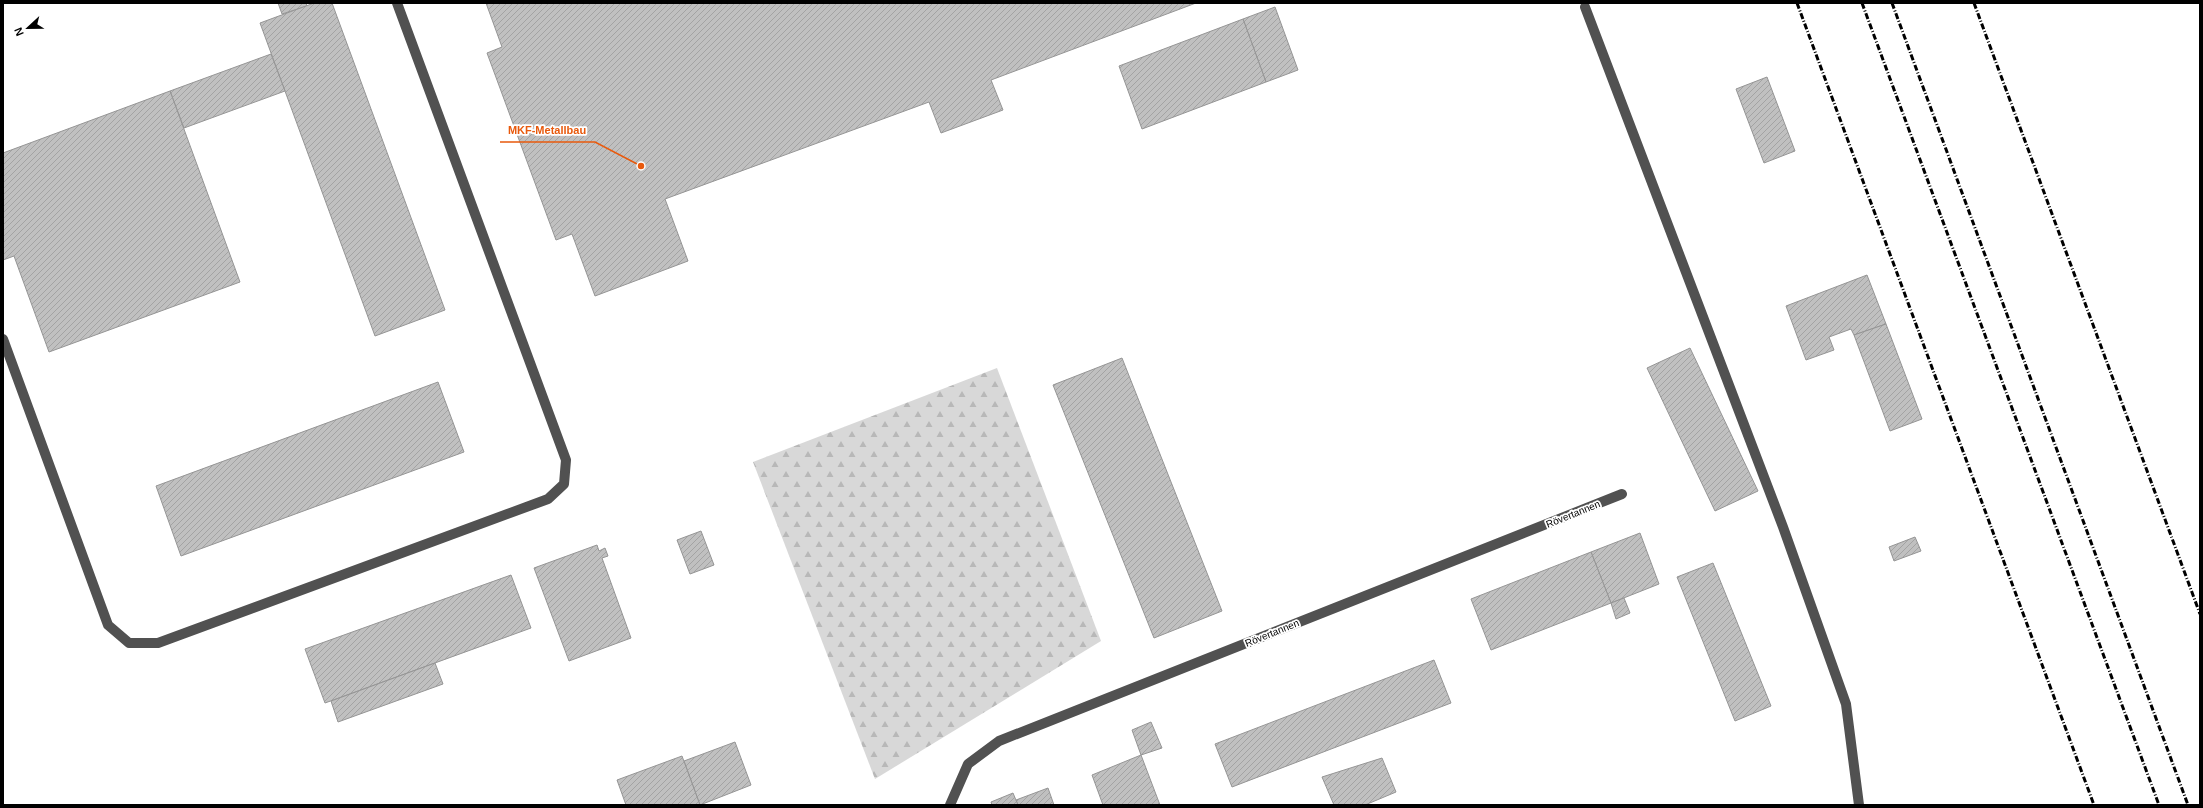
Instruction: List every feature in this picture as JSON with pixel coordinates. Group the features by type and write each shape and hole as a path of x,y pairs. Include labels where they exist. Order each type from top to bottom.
{"street":[{"path":"3,339 108,625 129,643 158,643 548,499 564,484 566,460 397,3"},
{"path":"1585,7 1780,519 1846,704 1859,805"},
{"name":"Rövertannen","path":"950,805 968,764 999,741 1622,494"}],"green space":[{"path":"997,368 1101,641 875,779 753,462"}],"building":[{"path":"278,3 306,3 307,6 282,14"},
{"path":"314,3 332,3 445,310 375,336 260,23"},
{"path":"486,3 1196,3 991,80 1003,110 941,133 929,102 665,199 688,261 595,296 572,234 556,240 487,53 502,47"},
{"path":"1275,7 1298,70 1266,82 1243,19"},
{"path":"1243,19 1266,82 1142,129 1119,66"},
{"path":"271,54 285,91 184,128 170,91"},
{"path":"1767,77 1795,151 1764,163 1736,89"},
{"path":"170,91 240,282 49,352 14,256 3,260 3,153"},
{"path":"1867,275 1886,324 1854,335 1851,329 1829,337 1834,350 1806,360 1786,306"},
{"path":"1886,324 1922,419 1890,431 1854,335"},
{"path":"1690,348 1758,491 1715,511 1647,368"},
{"path":"1122,358 1222,611 1154,638 1053,385"},
{"path":"438,382 464,452 181,556 156,486"},
{"path":"701,531 714,565 690,574 677,540"},
{"path":"1640,533 1659,584 1611,603 1591,552"},
{"path":"1915,537 1921,551 1894,561 1889,547"},
{"path":"597,545 599,551 605,548 608,556 602,558 631,638 569,661 534,568"},
{"path":"1591,552 1611,603 1491,650 1471,599"},
{"path":"1713,563 1771,706 1735,721 1677,577"},
{"path":"511,575 531,628 325,703 305,649"},
{"path":"1624,598 1630,613 1616,619 1611,603"},
{"path":"1434,660 1451,703 1232,787 1215,744"},
{"path":"435,663 443,684 338,722 331,701"},
{"path":"1151,722 1162,748 1141,755 1132,730"},
{"path":"735,742 751,785 700,805 684,761"},
{"path":"1141,755 1160,805 1103,805 1092,775"},
{"path":"682,756 700,805 626,805 617,780"},
{"path":"1382,758 1396,792 1365,805 1334,805 1322,777"},
{"path":"1048,788 1054,805 1018,805 1016,800"},
{"path":"1013,793 1018,805 992,805 991,802"}],"railway":[{"path":"1797,3 2094,805"},
{"path":"1862,3 2159,805"},
{"path":"1892,3 2188,805"},
{"path":"1974,3 2200,614"}],"place":[{"name":"MKF-Metallbau","path":"641,166"}]}
